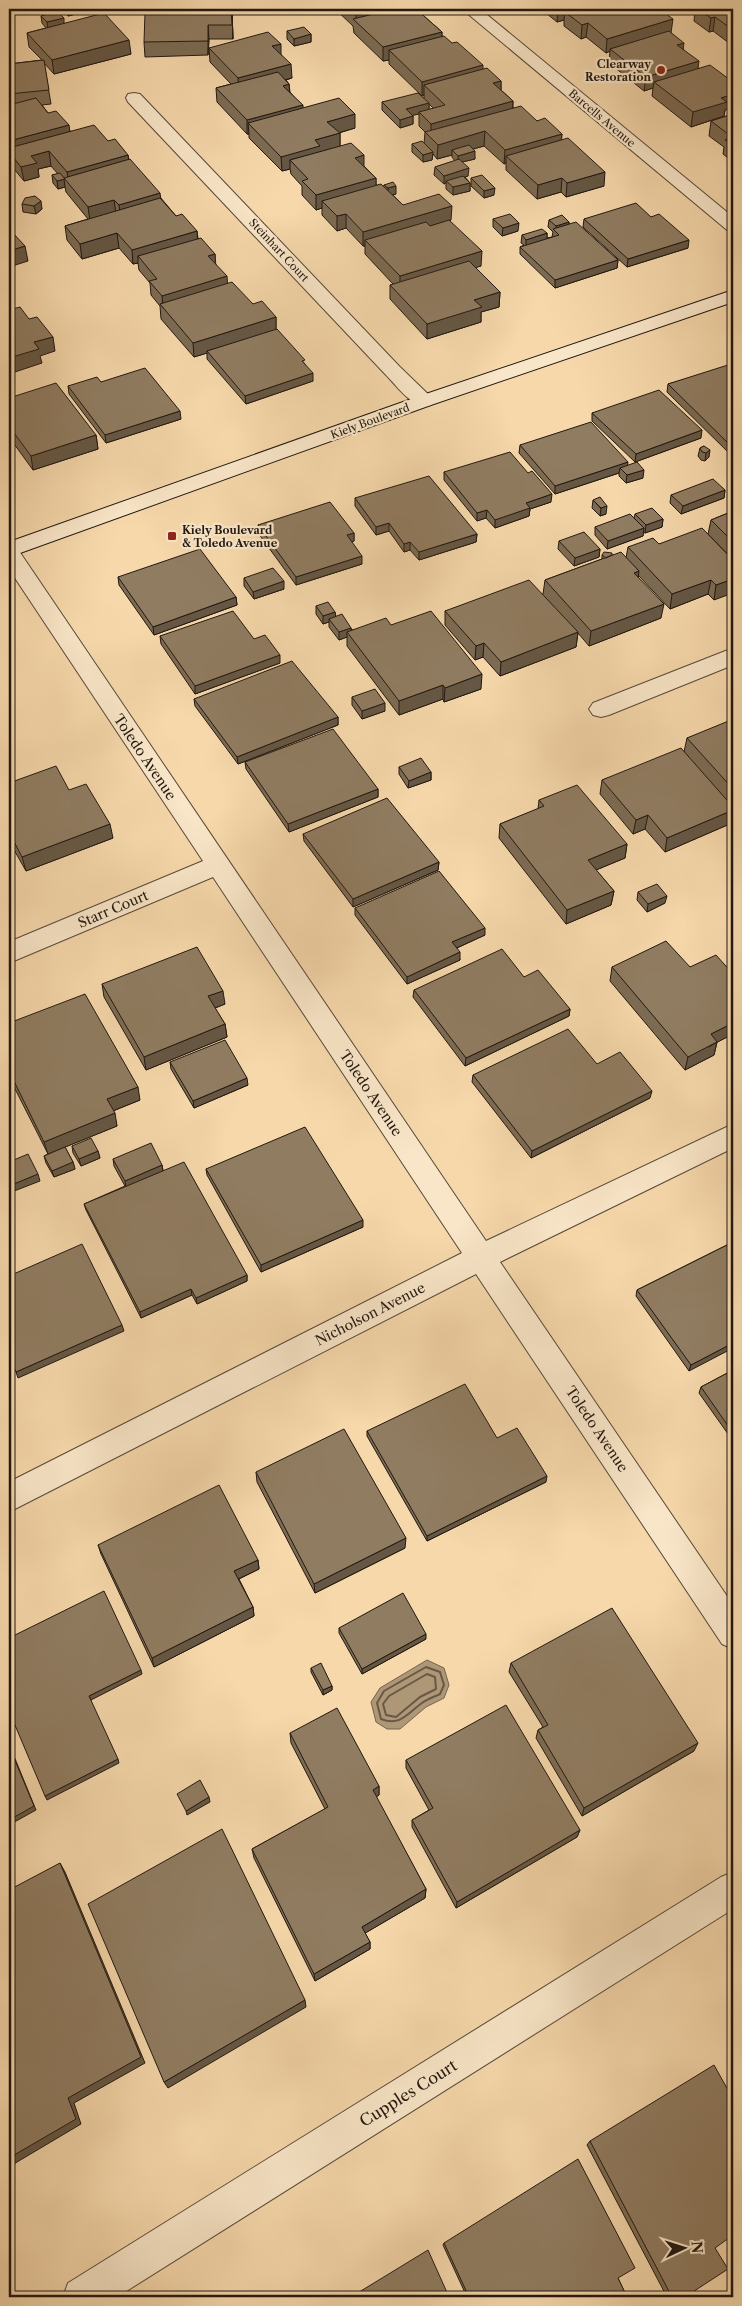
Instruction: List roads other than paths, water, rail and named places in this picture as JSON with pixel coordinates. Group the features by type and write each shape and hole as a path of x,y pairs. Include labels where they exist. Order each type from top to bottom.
{"street":[{"name":"Barcells Avenue","path":"470,9 733,226"},
{"name":"Steinhart Court","path":"134,98 392,371 424,401"},
{"name":"Kiely Boulevard","path":"9,552 424,401 733,296"},
{"name":"Toledo Avenue","path":"9,552 733,1633"},
{"path":"601,709 733,656"},
{"name":"Starr Court","path":"9,952 218,865"},
{"name":"Nicholson Avenue","path":"9,1498 482,1257 733,1135"},
{"name":"Cupples Court","path":"82,2297 733,1889"}],"water":[{"path":"427,1660 444,1668 449,1685 444,1698 426,1707 400,1729 387,1729 376,1722 371,1702 380,1688"}],"place":[{"name":"Clearway Restoration","path":"661,70"},
{"name":"Kiely Boulevard & Toledo Avenue","path":"172,536"}]}
